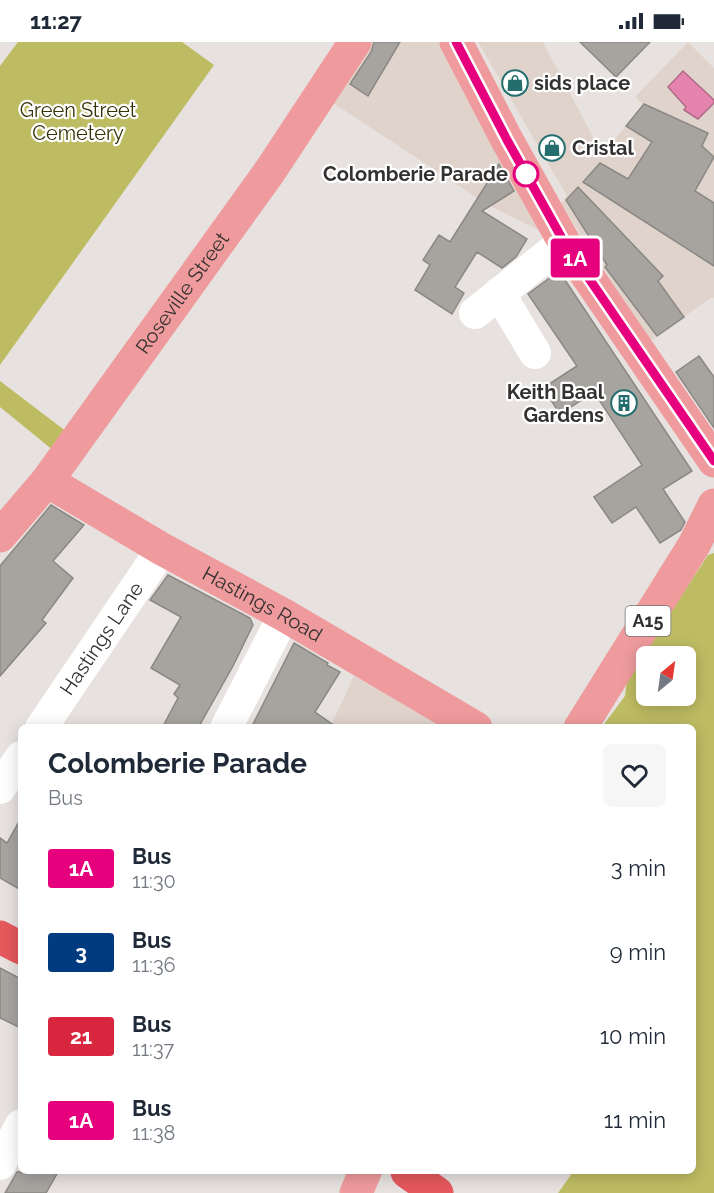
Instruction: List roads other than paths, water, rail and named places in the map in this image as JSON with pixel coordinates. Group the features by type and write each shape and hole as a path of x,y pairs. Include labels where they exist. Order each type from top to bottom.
{"highway":[{"path":"0,937 18,946"},
{"path":"410,1174 437,1193"}],"main road":[{"name":"Roseville Street","path":"0,536 47,481 270,171 355,42"},
{"path":"456,42 564,242 714,461"},
{"name":"Hastings Road","path":"47,481 162,549 284,615 469,724"},
{"name":"A15","path":"583,724 704,541 714,505"},
{"path":"356,1193 364,1174"}],"street":[{"path":"475,313 564,242"},
{"path":"500,293 535,352"},
{"name":"Hastings Lane","path":"44,724 162,549"},
{"path":"228,724 284,615"},
{"path":"0,788 18,761"},
{"path":"0,1164 18,1131"}],"place":[{"name":"sids place","path":"515,83"},
{"name":"Cristal","path":"552,148"},
{"name":"Colomberie Parade","path":"526,174"},
{"name":"Keith Baal Gardens","path":"624,403"}],"park label":[{"name":"Green Street Cemetery","path":"78,122"}]}
